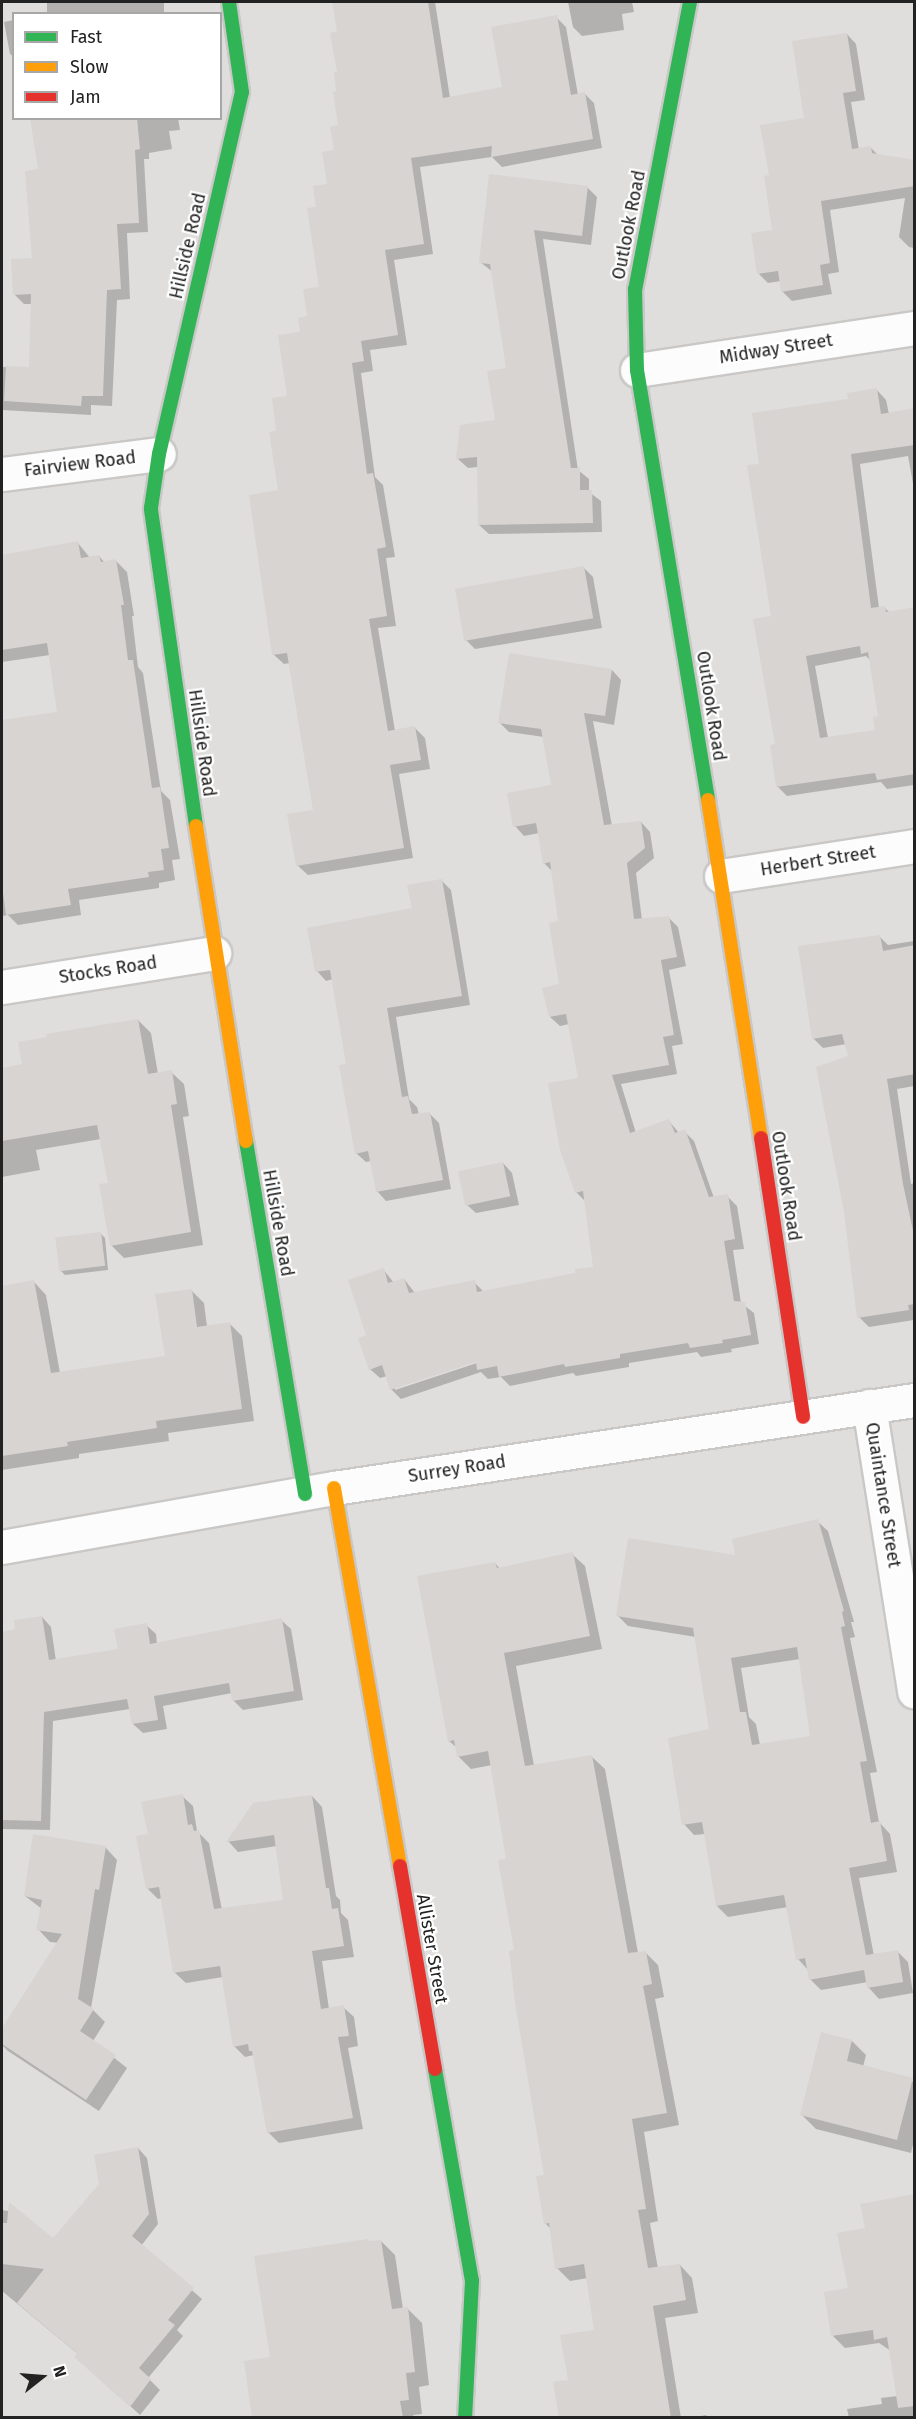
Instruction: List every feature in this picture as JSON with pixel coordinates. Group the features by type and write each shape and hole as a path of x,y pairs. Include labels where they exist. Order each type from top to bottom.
{"street":[{"name":"Hillside Road","path":"229,2 242,92 159,454 151,508 214,953 320,1491"},
{"name":"Outlook Road","path":"690,2 635,289 637,370 721,876 803,1417"},
{"name":"Midway Street","path":"637,370 915,328"},
{"name":"Fairview Road","path":"2,474 159,454"},
{"name":"Herbert Street","path":"721,876 915,846"},
{"name":"Stocks Road","path":"2,987 214,953"},
{"name":"Surrey Road","path":"2,1547 320,1491 915,1400"},
{"name":"Quaintance Street","path":"869,1406 915,1691"},
{"name":"Allister Street","path":"320,1491 472,2282 465,2418"}],"shaded area":[{"path":"2,2 914,2 914,2417 2,2417"}],"building":[{"path":"332,2 428,2 443,98 502,87 491,27 557,15 571,95 585,92 593,139 491,157 492,146 411,158 424,244 385,250 398,335 361,341 364,361 352,363 367,474 373,473 386,547 377,549 387,616 369,619 388,731 415,726 421,760 390,765 404,848 296,866 287,814 313,810 287,653 272,655 249,495 278,490 269,432 276,431 272,398 287,396 278,335 300,332 298,318 307,316 303,289 319,287 307,208 316,207 313,186 327,184 322,152 334,150 330,127 338,125 333,92 336,91 334,72 337,72 330,33 337,31"},
{"path":"847,33 856,91 843,93 852,149 871,146 872,153 915,160 915,186 821,201 830,263 820,265 823,285 781,292 778,271 757,274 751,233 772,230 764,176 769,175 760,125 804,118 792,41"},
{"path":"30,120 137,120 140,149 135,150 139,223 117,224 121,289 107,290 103,396 82,396 81,406 4,401 6,366 29,367 31,294 13,295 11,259 32,258 25,171 38,169"},
{"path":"489,174 588,186 582,236 534,230 571,468 580,468 580,490 592,490 593,523 478,525 477,457 456,459 460,425 495,420 487,371 506,368 490,264 479,263"},
{"path":"877,388 881,414 915,408 915,445 851,454 871,608 885,606 886,612 915,607 915,774 877,780 875,773 776,787 770,745 775,744 753,619 771,616 747,465 759,464 752,413 848,399 847,393","holes":["860,646 861,654 868,652 878,716 873,717 875,730 820,738 806,656"]},
{"path":"78,541 81,558 99,555 101,562 116,559 124,605 121,605 128,660 133,660 152,788 160,787 169,848 161,849 164,870 148,872 149,877 68,889 71,905 6,915 2,886 2,720 57,712 47,643 2,650 2,555"},
{"path":"584,566 593,618 464,641 455,589"},
{"path":"509,653 612,669 605,716 584,713 604,825 641,821 645,848 627,863 634,919 669,916 677,957 661,960 674,1035 663,1037 669,1065 612,1075 630,1133 669,1119 675,1133 685,1129 709,1197 728,1194 735,1239 724,1241 734,1301 745,1302 751,1335 722,1340 723,1343 690,1348 688,1343 620,1354 620,1358 565,1367 564,1364 499,1377 497,1366 477,1370 476,1362 390,1390 382,1365 369,1370 358,1338 366,1335 348,1280 384,1268 388,1283 404,1278 409,1293 475,1280 477,1292 575,1273 575,1269 593,1267 583,1191 575,1193 560,1150 548,1083 578,1078 566,1014 549,1017 542,988 559,984 549,923 558,921 550,862 543,864 536,823 513,827 507,793 551,785 541,729 498,723"},
{"path":"442,879 462,996 387,1008 402,1097 408,1096 412,1114 430,1112 443,1180 376,1192 368,1151 355,1154 339,1065 346,1064 330,970 315,972 307,928 412,908 407,885"},
{"path":"880,935 883,951 915,945 915,1074 887,1079 903,1184 915,1240 915,1304 908,1305 909,1310 857,1318 844,1212 816,1067 848,1056 842,1034 812,1039 798,946"},
{"path":"138,1019 148,1074 172,1070 177,1104 171,1105 191,1232 110,1246 99,1184 108,1183 97,1125 2,1141 2,1068 22,1064 18,1042 47,1037 46,1034"},
{"path":"503,1162 510,1196 465,1206 458,1172"},
{"path":"101,1232 105,1266 59,1271 55,1238"},
{"path":"34,1280 51,1373 165,1356 155,1294 192,1289 197,1327 230,1322 242,1409 156,1421 157,1428 67,1442 68,1446 2,1456 2,1286"},
{"path":"818,1519 844,1611 842,1612 845,1626 841,1627 867,1761 860,1762 871,1823 880,1821 887,1861 849,1868 866,1955 898,1950 903,1982 867,1988 864,1970 809,1980 805,1958 796,1960 784,1895 716,1906 702,1822 682,1825 668,1738 709,1729 693,1628 616,1616 628,1538 735,1555 732,1539","holes":["797,1647 810,1736 752,1745 746,1712 740,1712 731,1658"]},
{"path":"573,1552 590,1636 504,1653 525,1766 592,1755 628,1953 646,1951 652,1984 643,1986 667,2113 632,2119 646,2209 638,2210 648,2268 680,2264 686,2300 653,2306 671,2418 559,2418 553,2382 568,2380 560,2335 594,2330 584,2264 555,2269 549,2223 544,2224 536,2176 544,2175 516,2009 509,1951 514,1950 498,1860 506,1859 488,1751 457,1757 454,1740 448,1742 417,1576 495,1562 497,1568"},
{"path":"42,1616 49,1660 118,1649 114,1629 147,1623 150,1644 282,1618 294,1691 232,1701 229,1683 154,1696 158,1720 132,1724 127,1699 44,1712 41,1821 2,1820 2,1632 15,1629 14,1620"},
{"path":"183,1794 188,1825 192,1824 194,1831 199,1830 214,1909 283,1900 274,1835 226,1842 253,1803 312,1795 326,1888 329,1888 332,1909 338,1908 344,1946 312,1951 321,2009 344,2005 349,2036 338,2037 353,2118 267,2133 252,2051 249,2051 248,2044 233,2047 220,1966 173,1973 159,1887 146,1889 136,1836 148,1834 141,1802"},
{"path":"33,1834 106,1846 99,1890 95,1889 78,1999 94,2009 80,2031 116,2055 86,2100 2,2044 2,2028 62,1934 36,1930 42,1900 24,1896"},
{"path":"821,2032 852,2040 847,2061 913,2078 897,2140 800,2115"},
{"path":"138,2147 149,2214 132,2236 194,2288 168,2320 175,2325 139,2368 151,2379 130,2407 74,2357 77,2353 17,2303 44,2269 2,2264 2,2223 7,2223 9,2202 53,2238 99,2184 94,2155"},
{"path":"915,2194 915,2406 898,2408 887,2337 874,2340 873,2330 831,2336 824,2292 848,2288 837,2233 865,2228 860,2204"},
{"path":"368,2239 369,2241 381,2240 392,2309 408,2307 415,2372 406,2373 409,2400 400,2401 403,2418 252,2418 244,2361 270,2357 254,2256"}],"traffic: fast":[{"path":"196,826 151,508 159,454 242,92 229,2"},
{"path":"690,2 635,289 637,370 708,800"},
{"path":"246,1141 305,1494"},
{"path":"435,2069 472,2281 465,2418"}],"traffic: slow":[{"path":"708,800 761,1138"},
{"path":"196,826 246,1141"},
{"path":"334,1488 400,1866"}],"traffic: jam":[{"path":"761,1138 803,1417"},
{"path":"400,1866 435,2069"}]}
